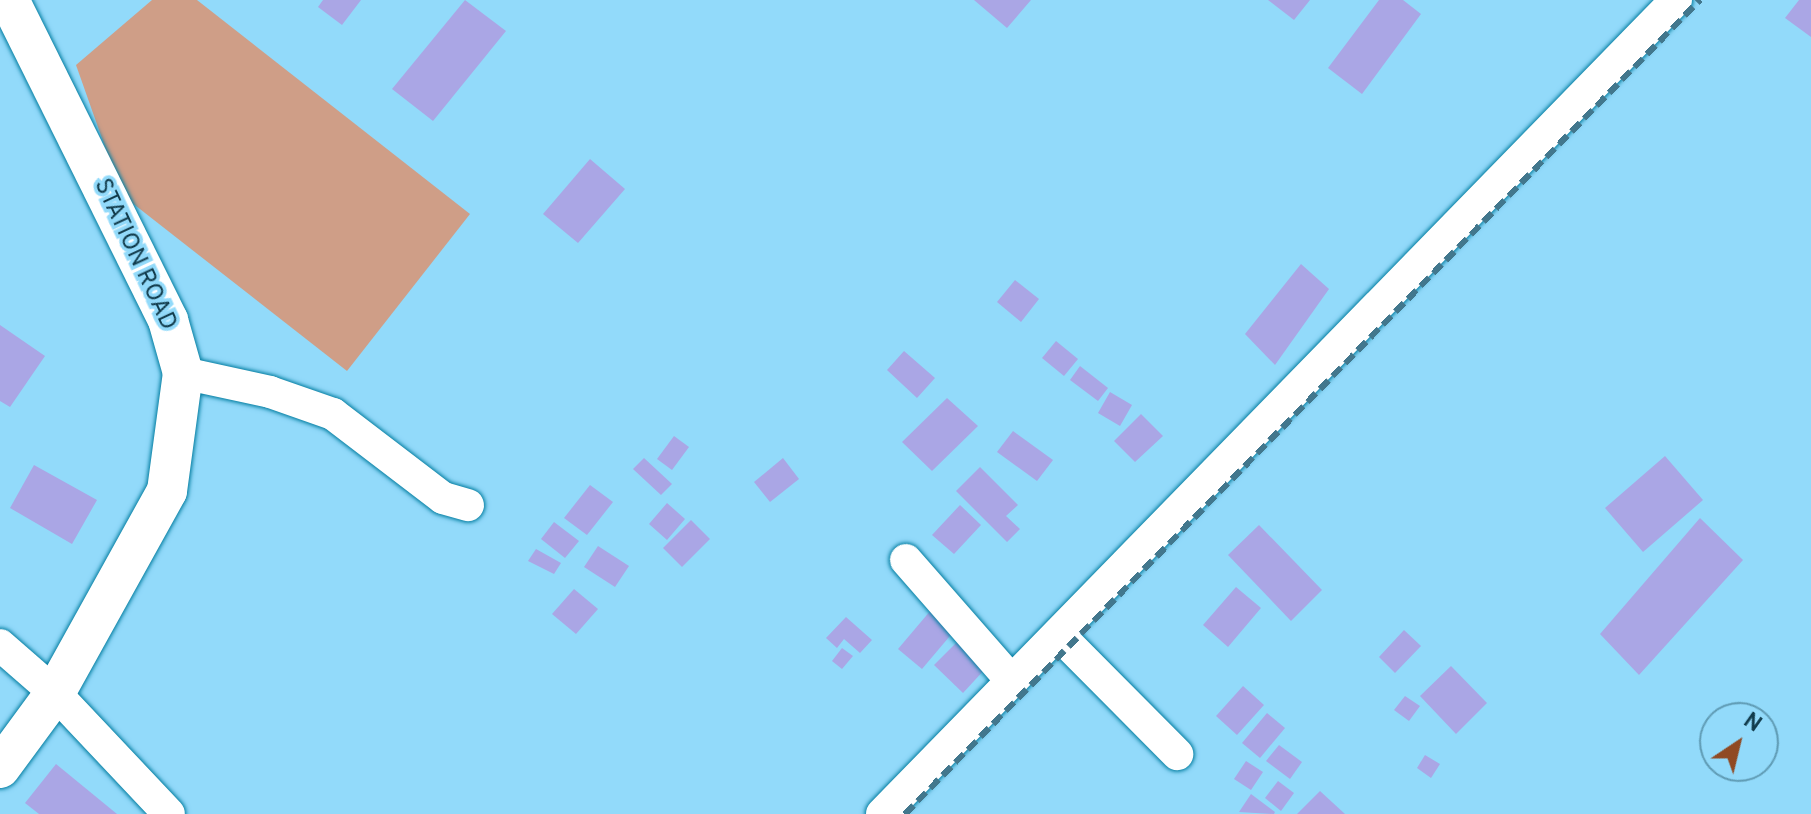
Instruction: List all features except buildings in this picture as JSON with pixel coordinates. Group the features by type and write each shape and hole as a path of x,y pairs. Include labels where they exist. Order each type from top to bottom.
{"street":[{"name":"STATION ROAD","path":"0,768 55,693 167,491 183,373 168,320 9,0"},
{"path":"882,814 1676,0"},
{"path":"183,373 270,392 333,414 443,498 468,505"},
{"path":"906,560 1012,681"},
{"path":"1059,635 1177,754"},
{"path":"0,645 55,693 169,814"}],"shaded area":[{"path":"152,0 197,0 470,214 347,371 122,195 76,65"}],"railway":[{"path":"905,814 1700,0"}]}
